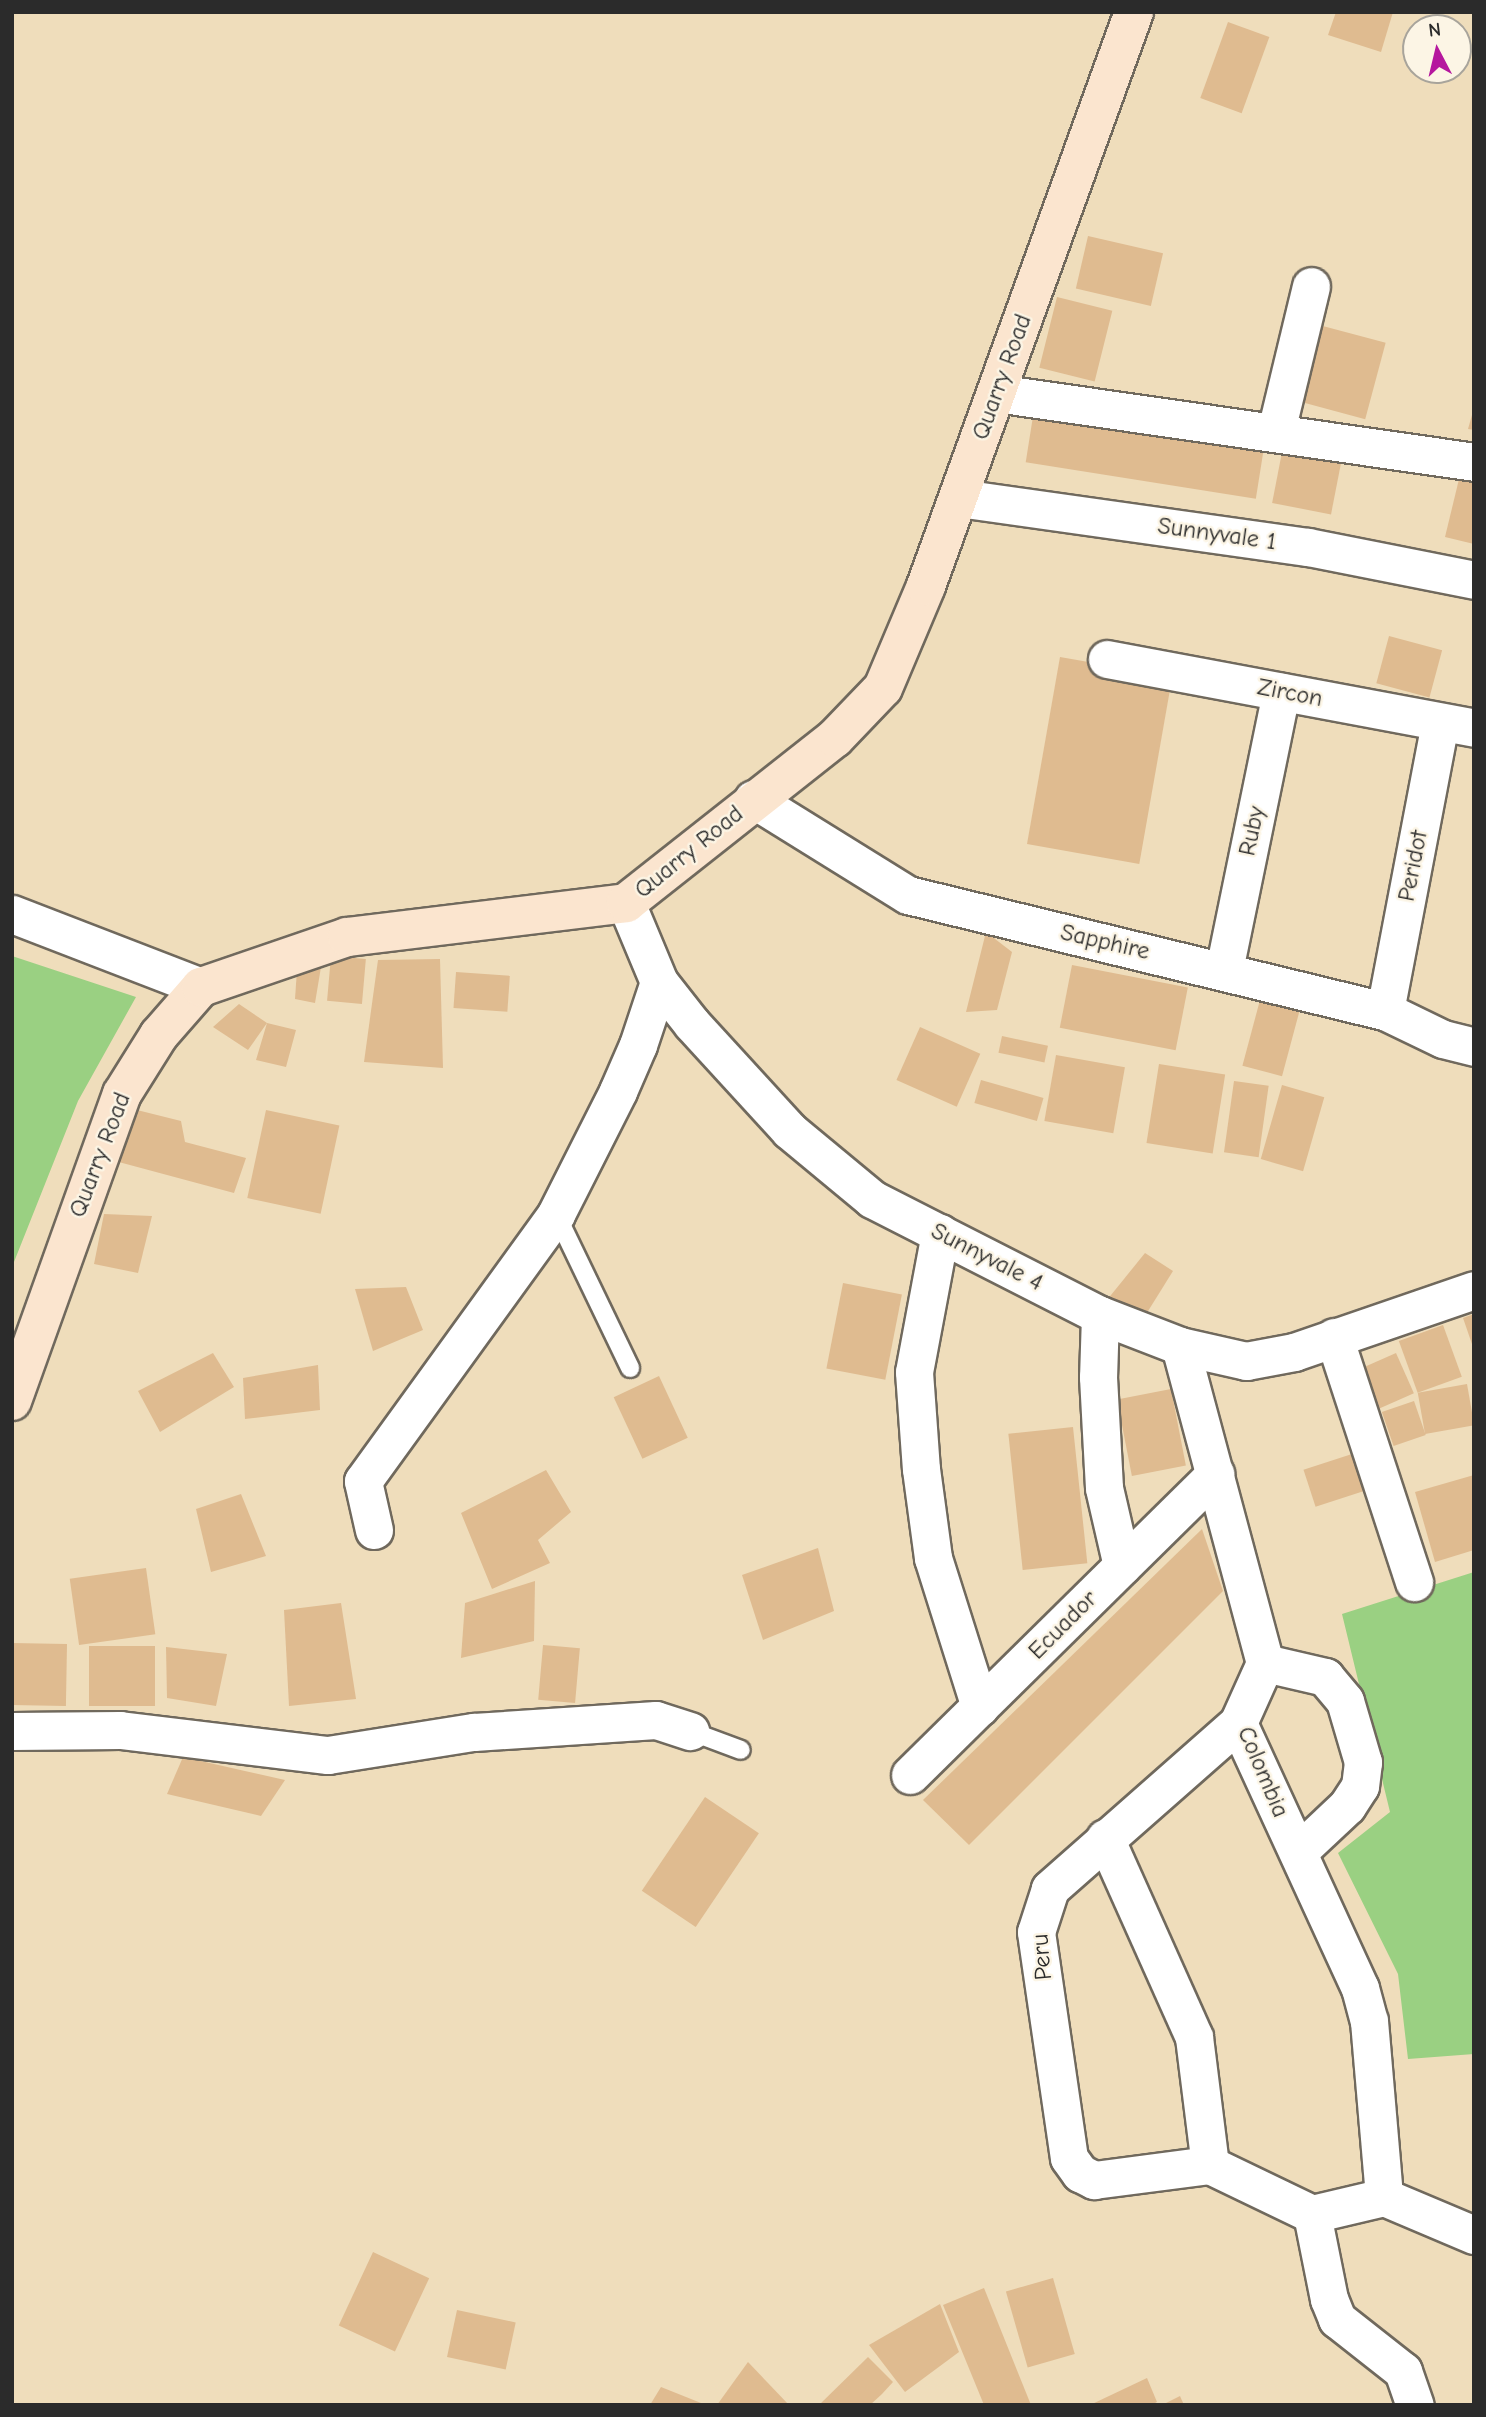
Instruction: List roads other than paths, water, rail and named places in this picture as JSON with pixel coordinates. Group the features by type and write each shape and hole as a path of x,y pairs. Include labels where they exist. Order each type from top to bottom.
{"street":[{"name":"Quarry Road","path":"12,1401 122,1094 159,1035 201,987 347,937 626,903 753,799 835,738 883,688 959,498 1134,12"},
{"path":"1276,431 1311,286"},
{"path":"996,393 1276,431 1474,462"},
{"name":"Sunnyvale 1","path":"959,498 1308,547 1474,580"},
{"name":"Zircon","path":"1107,659 1457,725"},
{"name":"Ruby","path":"1224,970 1281,692"},
{"name":"Peridot","path":"1385,1011 1457,725"},
{"name":"Sapphire","path":"753,799 908,895 1385,1011 1443,1039 1474,1047"},
{"name":"Sunnyvale 4","path":"626,903 659,982 692,1024 789,1130 872,1199 1100,1315 1180,1346 1246,1361 1294,1352 1474,1290"},
{"path":"12,914 201,987"},
{"path":"374,1530 363,1481 556,1214 618,1091 638,1045 659,982"},
{"path":"940,1233 914,1372 920,1457 933,1558 980,1707"},
{"path":"1100,1315 1098,1377 1104,1488 1122,1566"},
{"path":"1334,1337 1414,1582"},
{"path":"1180,1346 1265,1663 1325,1677 1345,1701 1363,1762 1360,1786 1346,1806 1298,1852"},
{"name":"Ecuador","path":"910,1775 1214,1474"},
{"name":"Colombia","path":"1265,1663 1238,1723 1360,1988 1369,2021 1384,2197"},
{"path":"12,1731 120,1730 328,1755 487,1731 656,1720 690,1731"},
{"name":"Peru","path":"1210,2165 1094,2180 1080,2174 1069,2158 1036,1932 1049,1889 1238,1723"},
{"path":"1105,1838 1194,2037 1210,2165 1312,2214 1384,2197 1474,2235"},
{"path":"1312,2214 1329,2299 1337,2319 1403,2371 1415,2405"}],"lane":[{"path":"556,1214 630,1368"},
{"path":"690,1731 741,1750"}]}
